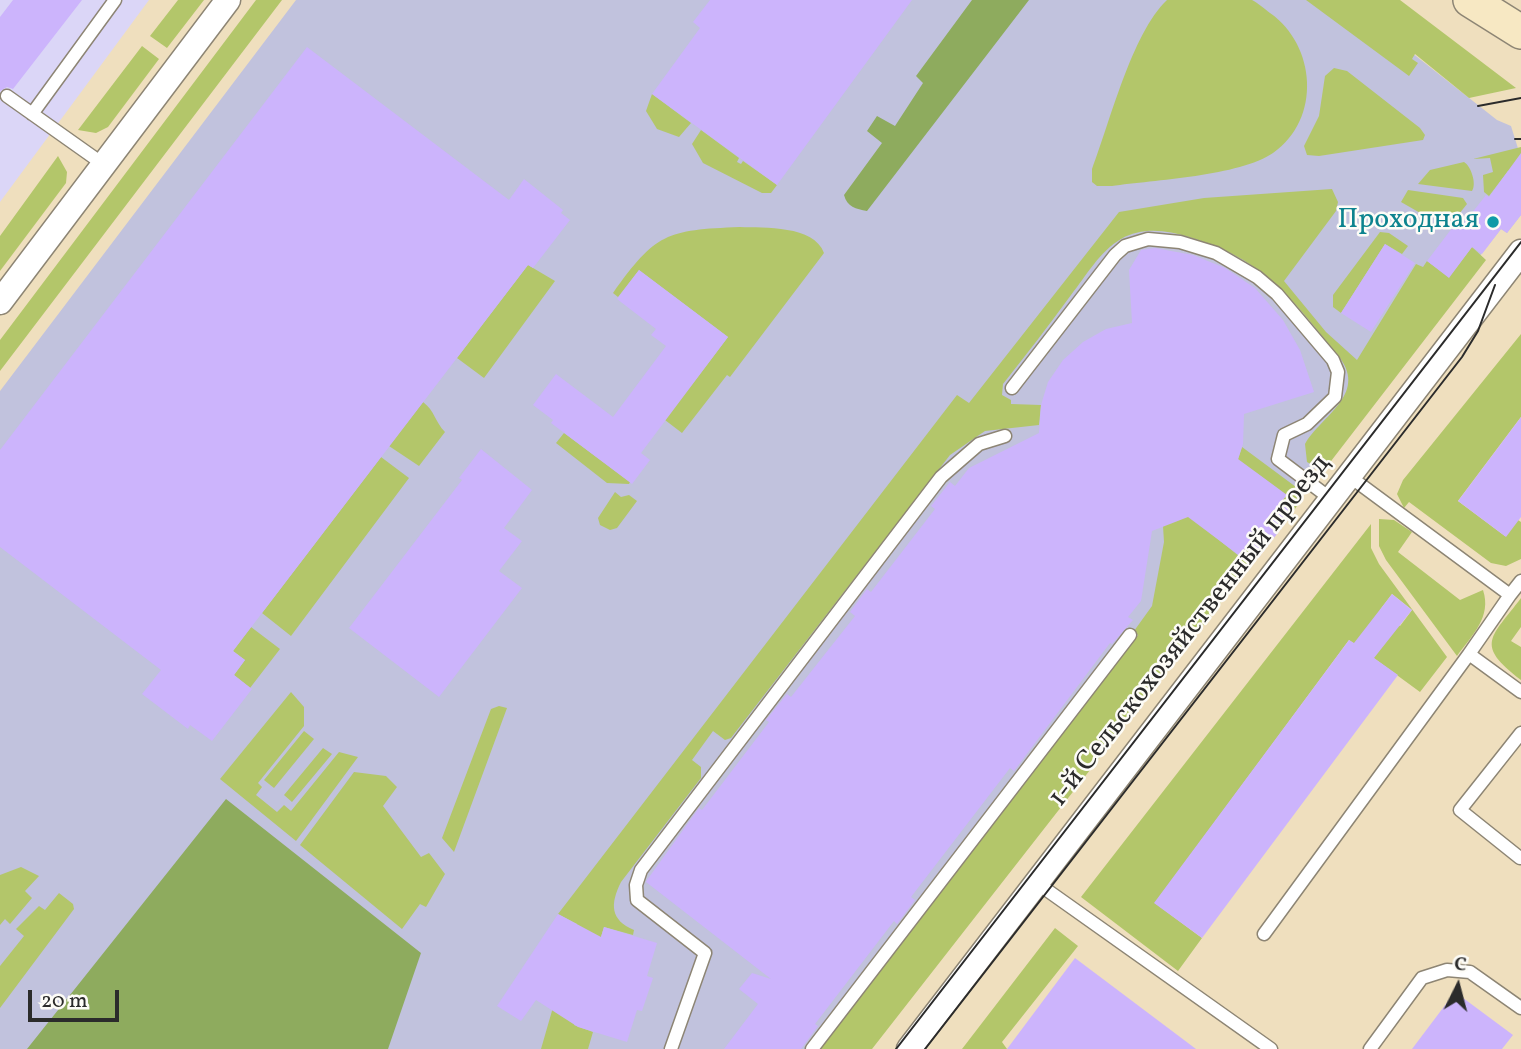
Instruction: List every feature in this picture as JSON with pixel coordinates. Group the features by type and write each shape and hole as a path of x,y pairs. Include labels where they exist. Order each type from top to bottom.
{"main road":[{"path":"1470,0 1521,32"}],"street":[{"path":"0,302 228,0"},
{"name":"1-й Сельскохозяйственный проезд","path":"909,1049 1521,252"}],"lane":[{"path":"32,114 115,0"},
{"path":"7,96 103,164"},
{"path":"1012,388 1106,265 1125,246 1160,240 1216,253 1257,277 1277,294 1333,360 1338,372 1335,397 1307,424 1284,435 1278,459 1331,499"},
{"path":"671,1049 705,953 636,900 636,885 641,870 941,477 979,444 1005,436"},
{"path":"1349,476 1510,595"},
{"path":"1264,934 1521,581"},
{"path":"812,1049 1130,635"},
{"path":"1469,654 1521,692"},
{"path":"1520,858 1460,810 1521,733"},
{"path":"1037,883 1271,1049"},
{"path":"1370,1049 1422,978 1447,970 1470,972 1521,1008"}],"shaded area":[{"path":"0,0 149,0 0,202"},
{"path":"296,0 1345,0 1497,120 1511,126 1521,158 1521,215 1507,233 1501,229 1286,505 1293,513 1259,557 1253,551 864,1049 0,1049 0,391"}],"green space":[{"path":"178,0 204,0 167,48 150,36"},
{"path":"256,0 282,0 0,371 0,340"},
{"path":"972,0 1029,0 867,211 852,207 844,195 882,143 867,131 877,116 895,126 923,83 916,76"},
{"path":"1167,0 1252,0 1285,27 1297,44 1304,62 1306,102 1300,121 1289,139 1273,153 1240,167 1172,179 1097,186 1092,182 1092,169 1123,79 1143,34"},
{"path":"1306,0 1400,0 1516,88 1469,98 1415,54 1412,59 1418,63 1409,76"},
{"path":"142,46 159,59 108,127 96,133 78,130"},
{"path":"1334,68 1347,71 1420,128 1425,135 1423,140 1319,156 1307,155 1304,146 1319,116 1325,76"},
{"path":"652,94 691,123 679,137 657,129 646,111"},
{"path":"701,130 739,158 737,162 741,164 743,161 777,185 771,193 762,193 703,163 692,144"},
{"path":"1521,147 1521,180 1508,171 1489,196 1484,192 1483,175 1493,172 1490,158 1473,159"},
{"path":"58,156 67,172 66,183 0,271 0,236"},
{"path":"1464,162 1472,175 1472,191 1418,184 1430,170"},
{"path":"1332,189 1338,202 1336,211 1284,281 1326,332 1357,360 1416,264 1423,267 1427,261 1449,277 1472,247 1486,260 1328,465 1316,467 1307,462 1305,444 1345,394 1347,371 1340,358 1291,299 1258,270 1238,257 1189,237 1163,231 1146,231 1129,235 1113,244 1094,264 1003,384 1002,395 1011,400 1011,404 1041,405 1039,425 985,431 950,455 731,738 725,740 713,731 692,760 701,767 701,778 617,890 614,904 616,916 634,930 633,935 604,927 574,1025 593,1032 588,1049 541,1049 577,924 558,914 957,395 969,403 1119,212 1204,198"},
{"path":"1408,190 1463,198 1467,204 1459,214 1422,214 1401,202"},
{"path":"774,228 799,233 819,244 824,253 730,377 727,375 682,433 665,420 728,337 639,270 618,297 613,293 641,258 665,239 695,230"},
{"path":"1380,232 1389,233 1408,246 1402,254 1385,244 1341,313 1333,307 1333,295"},
{"path":"528,265 555,281 484,378 457,358"},
{"path":"1521,334 1521,417 1458,501 1505,536 1518,520 1521,522 1521,559 1506,566 1491,563 1409,502 1404,508 1397,494 1403,480"},
{"path":"423,402 445,432 419,466 389,446"},
{"path":"564,433 630,482 629,484 607,483 556,443"},
{"path":"1242,447 1296,487 1300,497 1292,513 1281,502 1286,495 1255,472 1209,532 1239,556 1245,549 1258,555 872,1049 820,1049 1138,635 1134,631 1152,606 1164,542 1163,526 1234,472"},
{"path":"381,457 409,478 291,636 262,613"},
{"path":"615,492 621,497 629,495 637,501 617,528 610,530 600,525 598,518"},
{"path":"1379,519 1394,520 1412,532 1398,552 1460,600 1483,590 1483,617 1457,656 1386,560 1379,546"},
{"path":"1371,524 1371,548 1379,564 1447,657 1420,692 1349,640 1155,903 1202,938 1178,971 1081,897","holes":["1392,594 1412,610 1400,626 1380,610"]},
{"path":"1521,598 1521,627 1511,641 1521,647 1521,680 1497,658 1492,649 1492,640"},
{"path":"251,627 280,649 250,688 234,675 245,660 233,651"},
{"path":"291,692 304,707 304,726 258,783 262,787 256,795 277,812 284,805 291,811 339,752 358,757 296,841 220,779"},
{"path":"499,706 507,708 454,852 442,838 491,709"},
{"path":"304,731 314,739 274,788 264,780"},
{"path":"323,748 332,754 292,802 284,795"},
{"path":"354,772 386,776 397,787 383,806 421,857 429,853 445,874 426,907 420,904 402,929 300,845"},
{"path":"226,799 421,953 388,1049 27,1049"},
{"path":"21,867 39,876 25,891 32,898 10,924 5,919 0,925 0,875"},
{"path":"59,893 73,904 74,909 0,1008 0,966 24,936 16,929 39,906 45,910"},
{"path":"1055,928 1078,946 1002,1042 1007,1049 962,1049"}],"building":[{"path":"13,0 82,0 13,89 7,87 0,91 0,17"},
{"path":"710,0 912,0 777,185 652,94 700,28 693,22"},
{"path":"307,47 509,200 524,179 563,210 561,213 570,220 533,268 528,265 233,651 245,660 234,675 252,689 212,741 190,725 188,729 142,694 161,670 0,547 0,450"},
{"name":"Проходная","path":"1521,153 1521,215 1507,233 1501,229 1482,254 1472,247 1449,278 1427,261 1459,219 1464,223 1486,195 1489,197"},
{"path":"1385,244 1415,263 1371,332 1341,313"},
{"path":"1155,248 1193,255 1225,268 1255,288 1283,320 1300,350 1314,392 1244,414 1243,444 1238,459 1287,495 1281,502 1294,512 1259,557 1246,547 1240,556 1188,517 1152,531 1141,601 1128,617 1133,620 1112,644 1110,643 1014,771 1010,768 911,897 915,900 897,924 894,921 815,1024 818,1026 801,1049 724,1049 758,1004 739,989 752,973 771,979 646,882 647,880 699,808 702,810 769,722 766,720 787,694 791,697 855,616 850,612 867,589 871,592 935,509 931,506 950,482 955,486 969,468 1039,433 1041,405 1048,382 1063,360 1083,342 1106,329 1132,323 1129,270 1141,250"},
{"path":"639,270 728,337 641,453 650,460 632,484 551,423 553,420 533,405 556,374 613,417 666,346 651,335 656,329 617,299"},
{"path":"1521,417 1521,517 1506,537 1458,501"},
{"path":"481,449 532,490 504,528 522,541 499,571 522,588 439,697 349,628 462,480 459,478"},
{"path":"1392,594 1412,610 1374,658 1398,675 1202,938 1154,903 1349,640 1354,643"},
{"path":"558,914 601,937 604,927 657,943 647,976 653,978 642,1011 637,1010 627,1042 578,1027 536,1000 521,1021 497,1006"},
{"path":"1075,958 1196,1049 1007,1049"},
{"path":"1455,992 1513,1035 1502,1049 1412,1049"}],"tram line":[{"path":"1478,106 1521,98"},
{"path":"1515,139 1521,139"},
{"path":"896,1049 1521,242"},
{"path":"925,1049 1462,357 1478,331 1495,285"}],"place":[{"name":"Проходная","path":"1493,222"}]}
